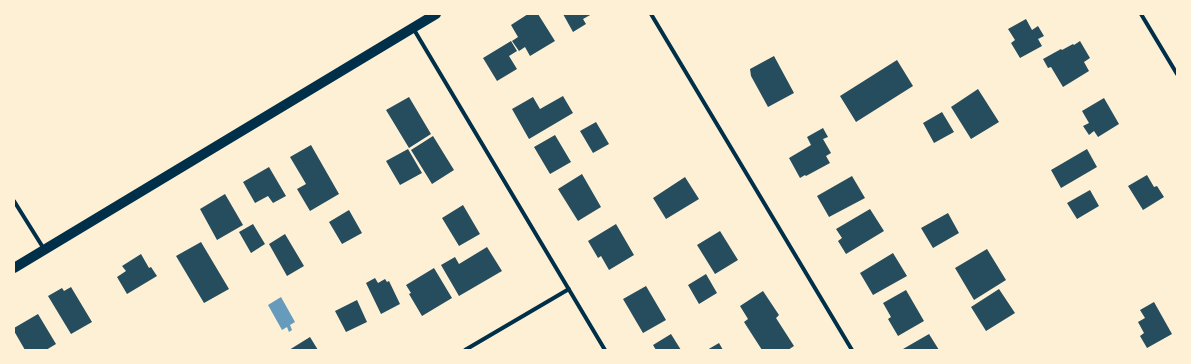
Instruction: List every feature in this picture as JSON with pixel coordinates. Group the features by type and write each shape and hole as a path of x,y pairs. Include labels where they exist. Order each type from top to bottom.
{"main road":[{"path":"14,268 436,14"}],"street":[{"path":"651,14 852,350"},
{"path":"1141,14 1177,74"},
{"path":"413,28 605,350"},
{"path":"14,201 44,250"},
{"path":"465,350 569,289"}],"water":[{"path":"281,297 295,322 290,325 292,330 289,332 287,327 282,330 268,305"}],"building":[{"path":"528,14 538,14 555,41 530,56 525,47 519,51 512,41 518,37 511,25"},
{"path":"563,14 592,14 583,19 586,24 573,32"},
{"path":"1026,19 1032,30 1038,26 1044,36 1038,39 1042,46 1020,58 1011,43 1015,40 1008,29"},
{"path":"511,41 517,51 509,56 517,69 497,81 483,58"},
{"path":"1080,41 1090,58 1084,62 1089,71 1063,87 1051,67 1048,68 1043,59"},
{"path":"774,56 794,93 768,107 751,76 750,69"},
{"path":"897,60 913,86 856,122 840,96"},
{"path":"978,89 999,122 971,139 951,107"},
{"path":"563,96 573,113 529,139 512,109 533,97 540,109"},
{"path":"409,97 431,134 409,148 386,110"},
{"path":"1104,98 1119,124 1098,137 1094,131 1089,135 1083,126 1089,123 1082,111"},
{"path":"942,112 954,132 934,143 923,123"},
{"path":"596,122 609,144 593,153 580,131"},
{"path":"823,128 828,137 823,139 831,153 826,156 830,163 800,178 789,158 811,145 807,137"},
{"path":"555,135 571,162 550,174 534,147"},
{"path":"433,136 454,170 432,184 411,150"},
{"path":"311,145 339,194 310,211 297,189 306,184 290,157"},
{"path":"408,149 422,173 400,185 386,161"},
{"path":"1087,149 1097,167 1061,188 1051,170"},
{"path":"269,167 286,196 273,203 268,196 255,203 243,182"},
{"path":"582,174 601,207 578,221 558,189"},
{"path":"1147,175 1154,187 1157,186 1164,197 1143,210 1128,186"},
{"path":"852,176 865,198 829,217 817,196"},
{"path":"685,177 699,199 666,219 653,198"},
{"path":"1090,190 1099,206 1077,219 1067,203"},
{"path":"225,194 243,225 217,240 200,209"},
{"path":"463,205 480,234 459,246 442,218"},
{"path":"870,209 884,231 846,254 838,241 842,238 836,229"},
{"path":"349,210 362,233 342,244 329,222"},
{"path":"948,213 959,233 933,248 921,228"},
{"path":"253,224 265,244 251,253 239,232"},
{"path":"616,224 634,255 609,270 601,256 598,258 588,241"},
{"path":"720,231 738,260 715,274 697,245"},
{"path":"285,234 304,266 287,276 269,244"},
{"path":"201,242 229,289 204,303 176,256"},
{"path":"487,247 502,271 459,296 441,265 455,257 459,264"},
{"path":"987,249 1006,280 974,300 955,268"},
{"path":"893,253 907,276 873,295 860,273"},
{"path":"141,254 149,268 151,267 157,276 127,294 117,277 126,271 122,266"},
{"path":"434,268 452,298 422,316 409,294 411,293 406,285"},
{"path":"706,274 717,293 699,304 688,285"},
{"path":"375,278 378,283 385,279 387,282 389,281 400,304 381,314 366,283"},
{"path":"646,286 666,320 643,333 623,299"},
{"path":"71,287 92,322 71,334 48,296 62,288 64,291"},
{"path":"999,289 1015,313 986,331 971,307"},
{"path":"906,290 924,321 898,336 888,319 891,317 883,303"},
{"path":"763,291 779,315 776,318 794,346 788,350 762,350 744,322 748,319 740,306"},
{"path":"357,300 367,322 346,332 335,311"},
{"path":"1154,302 1172,334 1147,348 1140,336 1144,333 1138,322 1145,318 1140,310"},
{"path":"38,314 56,344 46,350 25,350 14,331 14,328"},
{"path":"671,334 681,350 656,350 653,345"},
{"path":"929,334 939,350 903,349"},
{"path":"310,337 318,350 289,350"},
{"path":"719,343 723,350 707,350"}]}
